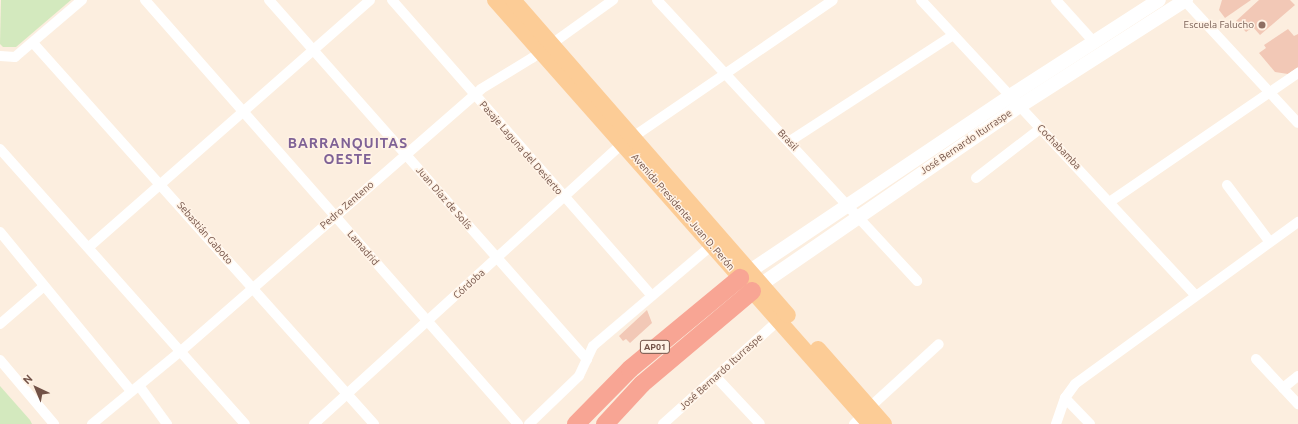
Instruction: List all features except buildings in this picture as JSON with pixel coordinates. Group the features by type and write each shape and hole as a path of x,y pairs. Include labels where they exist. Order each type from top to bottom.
{"highway":[{"name":"AP01","path":"576,424 641,360 751,281"},
{"name":"AP01","path":"604,424 642,384 751,281"}],"main road":[{"name":"Avenida Presidente Juan D. Perón","path":"495,0 546,48 628,140 751,281 864,418"},
{"name":"Avenida Presidente Juan D. Perón","path":"513,0 546,48"},
{"name":"José Bernardo Iturraspe","path":"751,281 854,210 1010,96 1093,41 1159,0"},
{"name":"José Bernardo Iturraspe","path":"854,210 1185,0"},
{"name":"Avenida Presidente Juan D. Perón","path":"628,140 712,245 751,281 779,320 864,418 884,424"}],"street":[{"path":"0,56 15,57 34,44 82,0"},
{"name":"Lamadrid","path":"145,0 241,111 335,215 518,424"},
{"name":"Juan Díaz de Solís","path":"269,0 586,360"},
{"path":"89,247 241,111 370,0"},
{"name":"Pasaje Laguna del Desierto","path":"392,0 651,296"},
{"name":"Pedro Zenteno","path":"92,424 181,352 405,153 474,95 546,48 613,0"},
{"name":"Brasil","path":"657,0 854,210 917,281"},
{"name":"Córdoba","path":"314,424 628,140 832,0"},
{"name":"Cochabamba","path":"921,0 1010,96 1111,201 1195,295"},
{"path":"1056,0 1093,41"},
{"path":"1185,0 1298,123"},
{"path":"790,141 953,35"},
{"name":"Sebastián Gaboto","path":"34,44 162,183 252,288 374,424"},
{"path":"1111,201 1298,73"},
{"path":"976,178 1041,128"},
{"path":"0,149 89,247 245,424"},
{"path":"1227,185 1269,241"},
{"path":"1056,424 1065,398 1075,384 1269,241 1298,222"},
{"path":"0,232 43,287 167,424"},
{"path":"529,424 579,376 594,346 712,245"},
{"path":"0,324 43,287"},
{"name":"José Bernardo Iturraspe","path":"662,424 779,320"},
{"path":"864,418 939,344"},
{"path":"1256,358 1298,404"},
{"path":"0,360 54,424"},
{"path":"1283,388 1298,376"},
{"path":"716,377 760,424"},
{"path":"1065,398 1090,424"}],"green space":[{"path":"1,0 71,0 16,47 3,47 0,44"},
{"path":"0,386 30,420 32,424 0,424"}],"place":[{"name":"Escuela Falucho","path":"1262,25"}],"district":[{"name":"BARRANQUITAS OESTE","path":"348,152"}]}
